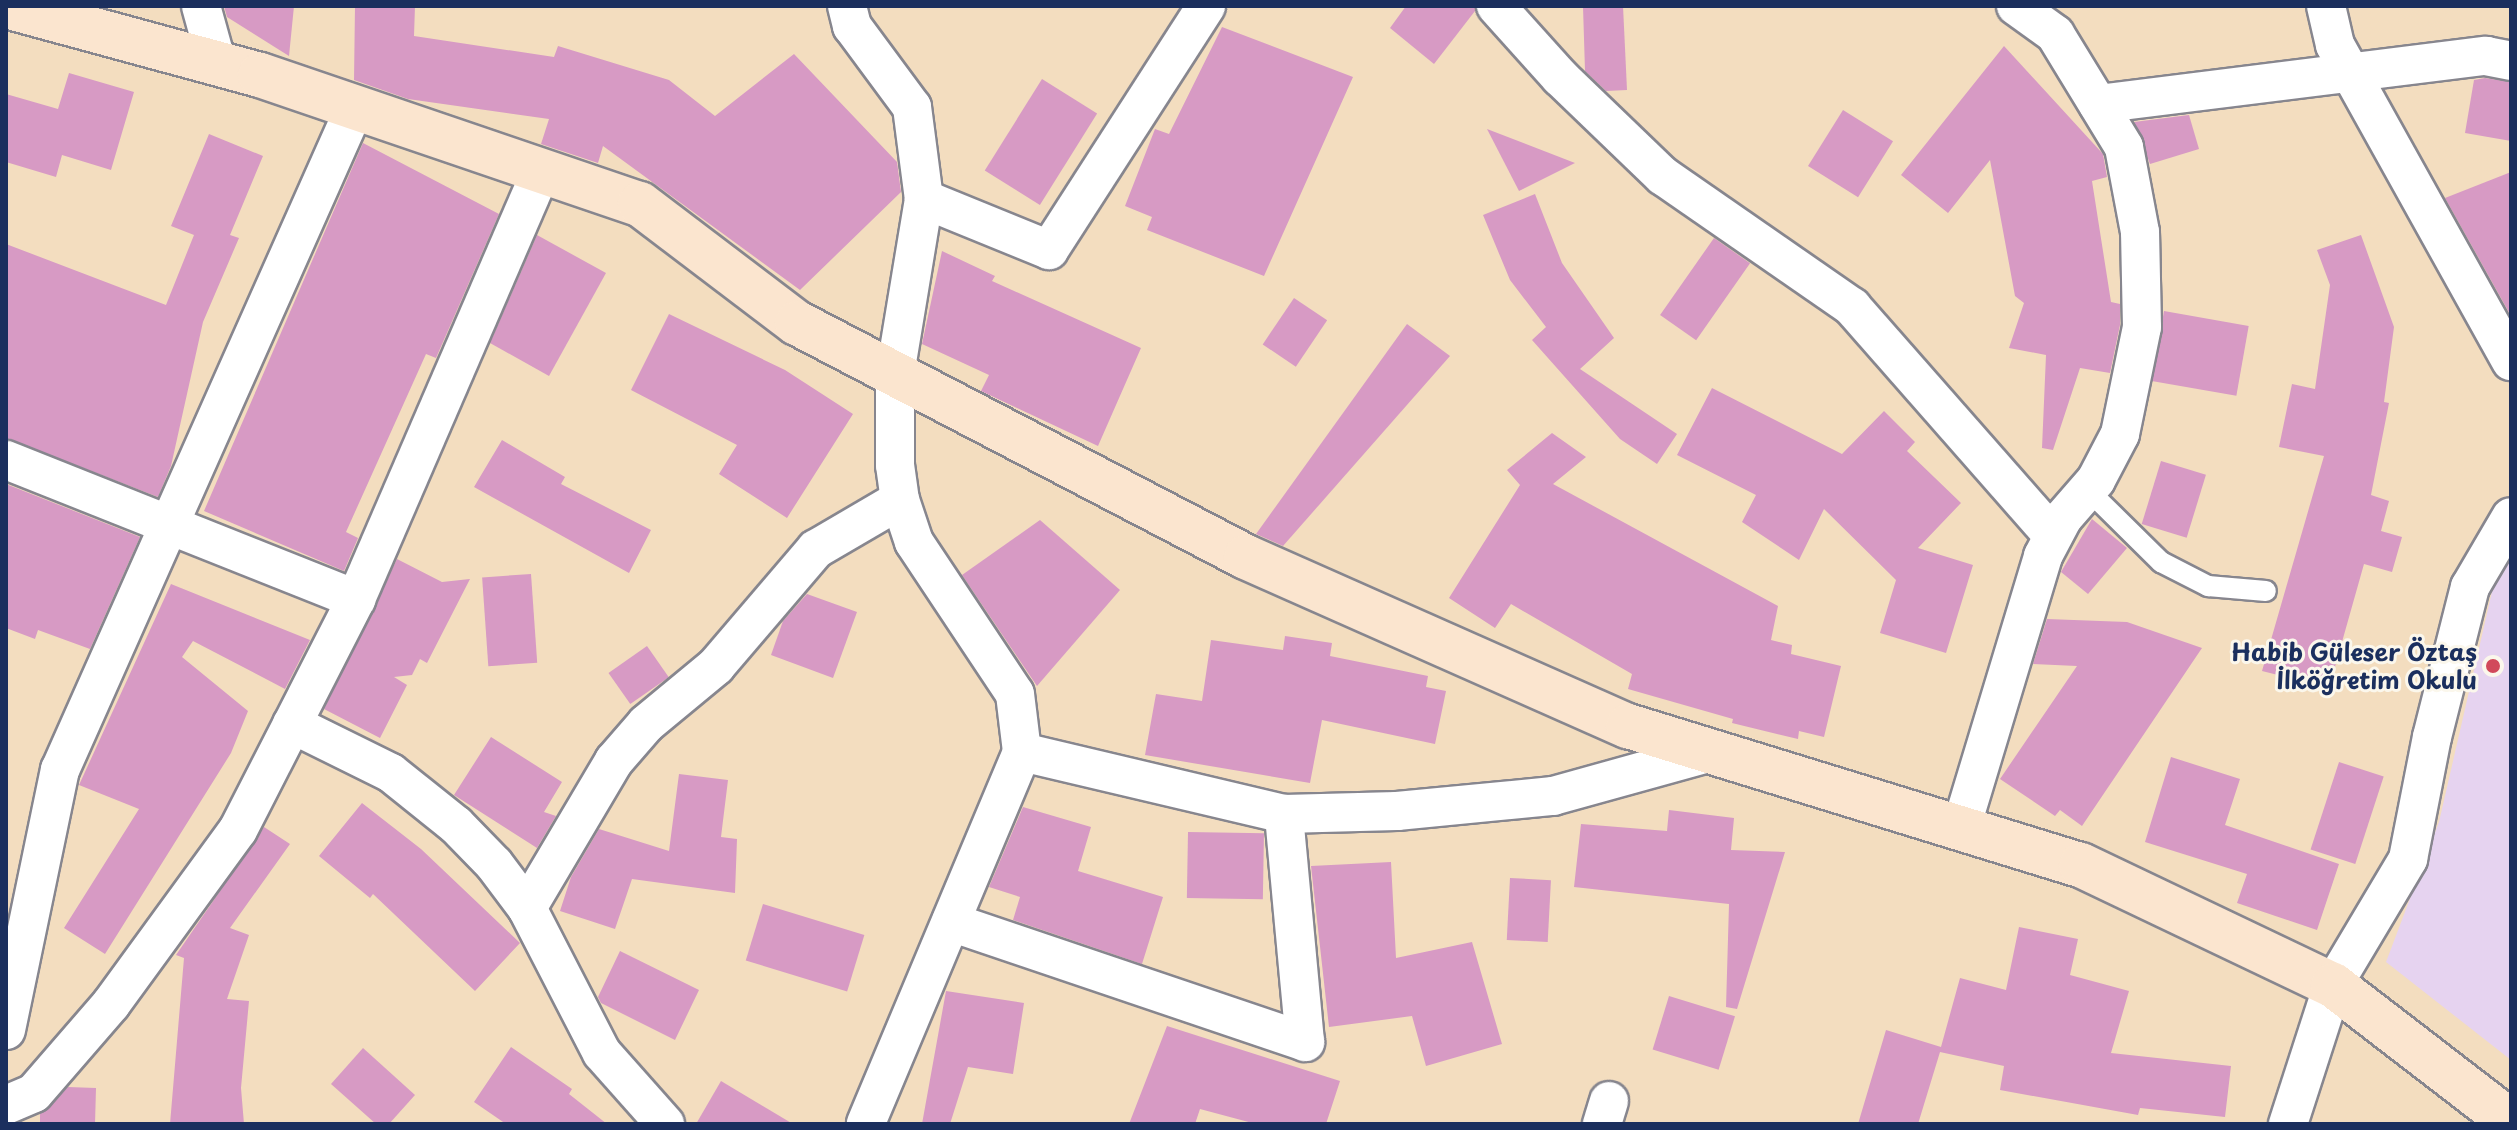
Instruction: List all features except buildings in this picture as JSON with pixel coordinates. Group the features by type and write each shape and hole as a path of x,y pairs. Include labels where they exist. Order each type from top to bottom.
{"street":[{"path":"6,6 217,64 355,107 640,204 797,323 1246,557 1628,726 2081,865 2333,985 2511,1122"},
{"path":"201,6 217,64"},
{"path":"847,6 852,26 912,107 924,199 895,374 895,465 900,500 914,542 1015,694 1022,752 866,1124"},
{"path":"924,199 1049,250 1206,6"},
{"path":"1496,6 1560,77 1663,176 1852,307 2052,535"},
{"path":"1961,828 2052,535 2088,490 2120,434 2142,327 2140,232 2124,147 2055,34 2016,6"},
{"path":"2326,6 2335,45 2511,361"},
{"path":"2098,104 2486,56 2511,61"},
{"path":"6,1030 60,770 355,107"},
{"path":"6,1105 34,1093 47,1080 153,952 238,830 356,599 541,171"},
{"path":"6,460 356,599"},
{"path":"527,908 614,761 646,724 716,666 816,549 900,500"},
{"path":"2288,1124 2333,985 2408,859 2432,737 2470,587 2511,517"},
{"path":"292,724 391,773 425,798 494,864 527,908 602,1053 665,1124"},
{"path":"1022,752 1284,814 1397,811 1553,796 1712,752"},
{"path":"951,922 1305,1042 1284,814"}],"lane":[{"path":"2088,490 2161,562 2208,586 2266,591"}],"shaded area":[{"name":"Habib Güleser Öztaş İlköğretim Okulu","path":"2511,509 2511,1060 2386,962 2439,822"}],"place":[{"name":"Habib Güleser Öztaş İlköğretim Okulu","path":"2493,666"}]}
